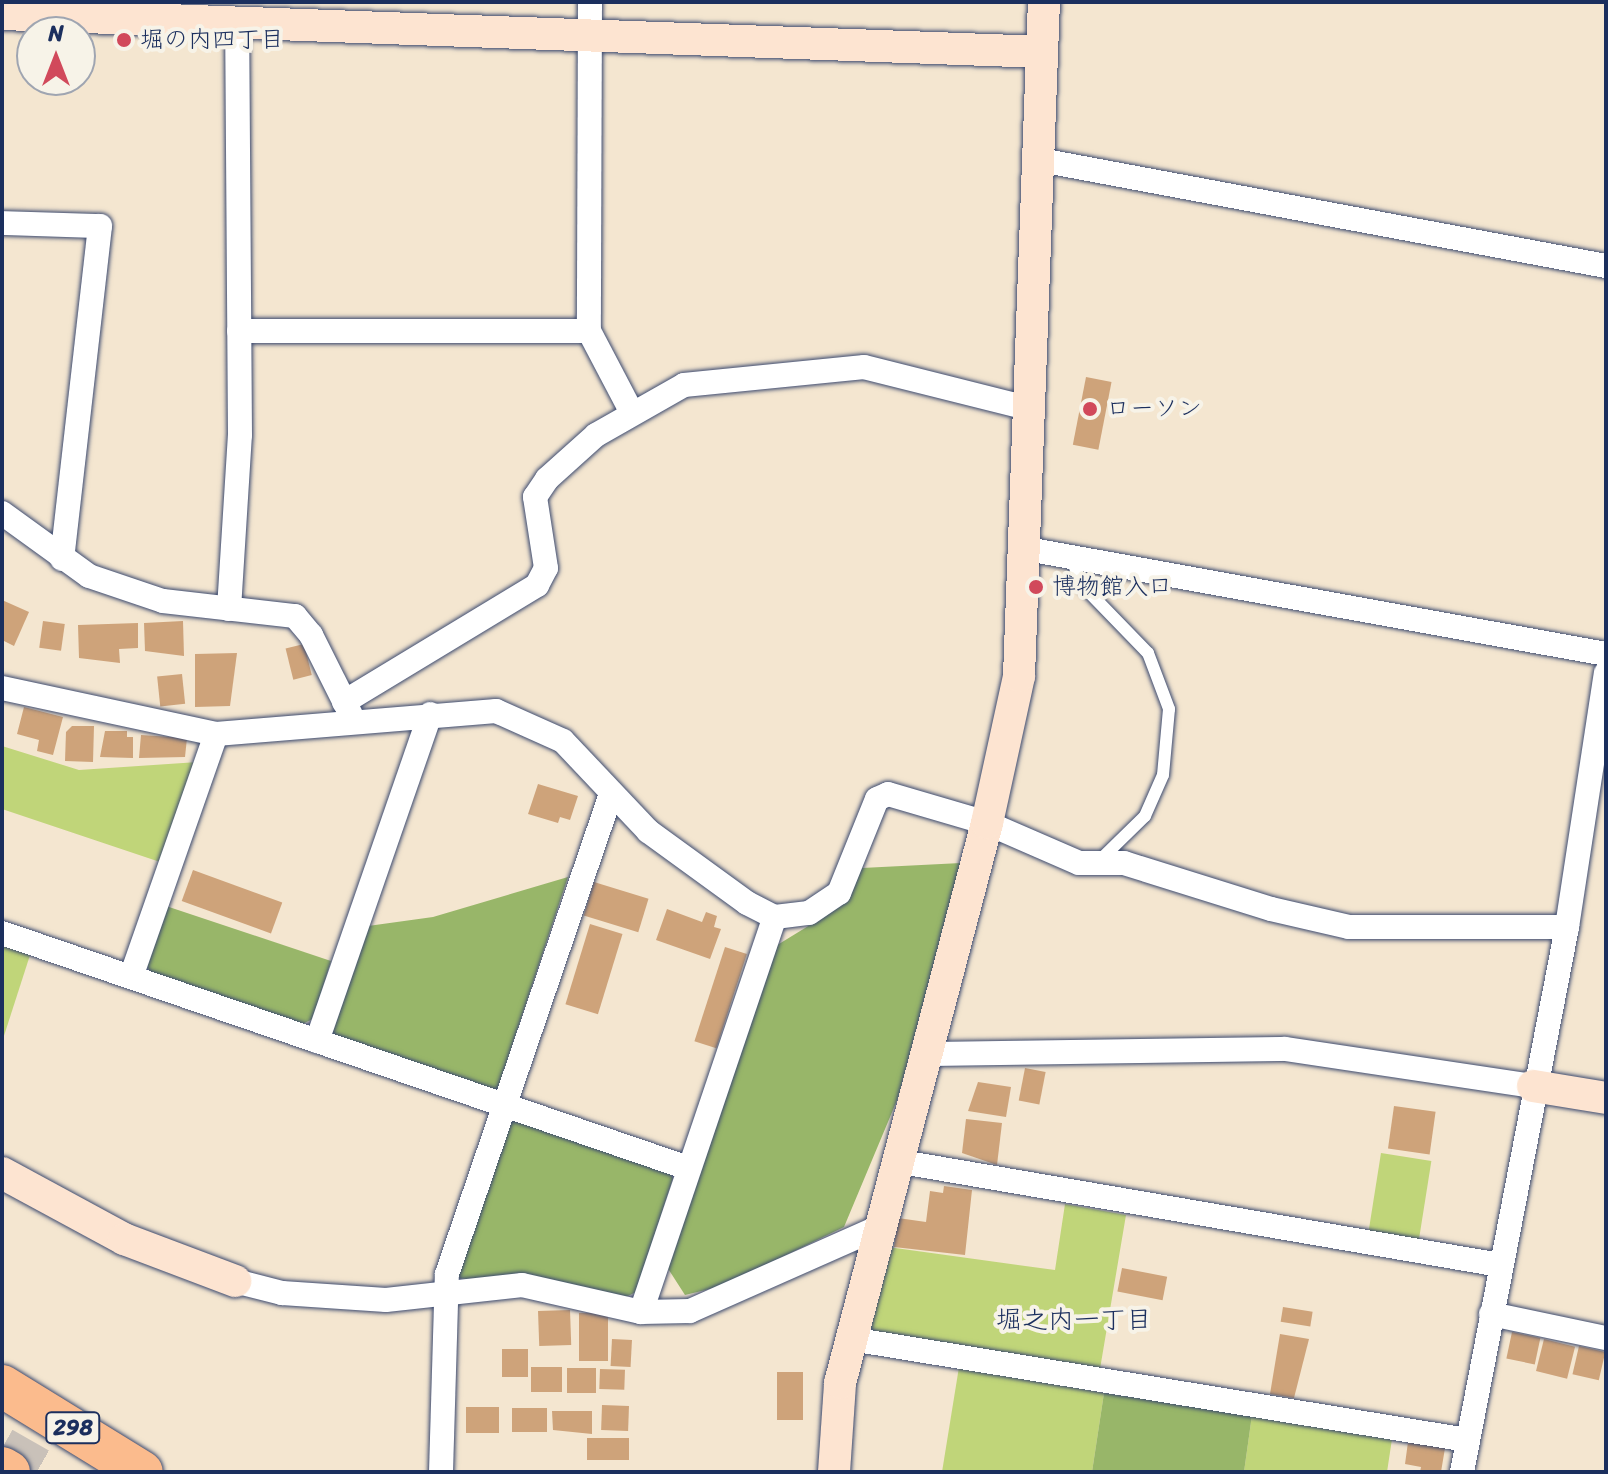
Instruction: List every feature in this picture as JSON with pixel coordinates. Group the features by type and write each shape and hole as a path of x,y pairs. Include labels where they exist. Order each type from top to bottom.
{"highway":[{"name":"298","path":"2,1386 142,1472"},
{"path":"2,1468 9,1472"}],"street":[{"path":"834,1472 840,1383 877,1228 987,823 1019,676 1027,549 1044,2"},
{"path":"2,14 237,22 590,18 1042,52"},
{"path":"590,18 589,331 632,413"},
{"path":"229,609 240,435 237,22"},
{"path":"1040,160 1606,266"},
{"path":"2,223 100,226 62,559"},
{"path":"239,331 589,331"},
{"path":"349,712 537,585 546,568 546,551 535,497 570,456 632,413 684,385 864,367 1031,409"},
{"path":"2,513 89,576 163,601 295,616 311,635 349,712"},
{"path":"1027,549 1606,654"},
{"path":"1462,1472 1533,1086 1567,927 1606,673"},
{"path":"3,692 216,734 349,712 430,714 483,709 548,731 574,750 648,831 747,903 775,917 809,913 839,893 877,799 888,794 987,823 1079,863 1124,863 1271,909 1349,927 1567,927"},
{"path":"317,1041 430,714"},
{"path":"131,977 216,734"},
{"path":"441,1472 447,1274 611,794"},
{"path":"641,1312 775,917"},
{"path":"2,933 688,1168"},
{"path":"926,1054 1285,1049 1606,1098"},
{"path":"896,1161 1500,1265"},
{"path":"2,1173 124,1239 235,1281 324,1298 445,1297 522,1285 641,1312 690,1311 725,1299 877,1228"},
{"path":"1491,1314 1606,1338"},
{"path":"851,1339 1467,1440"}],"lane":[{"path":"1071,557 1082,585 1148,653 1169,709 1163,775 1145,816 1098,863"}],"green space":[{"path":"2,746 79,770 198,762 160,862 2,809"},
{"path":"961,863 898,1098 844,1227 722,1286 685,1295 667,1267 774,947 841,906 862,868"},
{"path":"568,877 498,1088 489,1092 332,1035 368,926 433,917"},
{"path":"166,906 331,961 313,1019 300,1025 151,973 147,966"},
{"path":"2,941 31,952 2,1042"},
{"path":"516,1119 667,1170 673,1178 636,1292 626,1297 458,1278 507,1121"},
{"path":"1381,1153 1431,1161 1419,1241 1368,1233"},
{"path":"1065,1204 1126,1215 1100,1369 877,1335 868,1325 888,1247 1055,1270"},
{"path":"959,1367 1104,1393 1092,1472 942,1472"},
{"path":"1104,1393 1252,1415 1244,1472 1092,1472"},
{"path":"1252,1415 1392,1439 1387,1472 1244,1472"}],"building":[{"path":"1086,377 1112,382 1098,450 1073,445"},
{"path":"2,600 29,612 14,646 2,640"},
{"path":"43,621 65,624 61,651 39,648"},
{"path":"183,621 184,656 145,651 144,623"},
{"path":"138,623 138,648 119,649 120,663 79,658 78,625"},
{"path":"304,644 312,675 293,680 286,649"},
{"path":"237,653 230,706 195,707 195,654"},
{"path":"182,674 185,704 160,706 157,677"},
{"path":"24,707 63,717 53,755 37,751 39,740 17,734"},
{"path":"72,726 94,726 93,762 65,761 66,732"},
{"path":"105,731 127,731 127,737 133,737 133,758 100,757"},
{"path":"141,735 187,738 185,757 139,758"},
{"path":"538,784 578,796 570,820 560,817 558,823 528,814"},
{"path":"193,870 282,902 271,934 182,901"},
{"path":"594,882 649,899 638,932 584,915"},
{"path":"667,909 702,922 706,912 717,916 714,927 721,929 710,959 656,940"},
{"path":"590,924 623,934 598,1014 565,1004"},
{"path":"725,947 747,954 716,1048 694,1041"},
{"path":"1025,1068 1046,1072 1039,1104 1019,1100"},
{"path":"978,1082 1011,1087 1006,1117 968,1111"},
{"path":"1394,1106 1436,1112 1430,1154 1388,1149"},
{"path":"966,1119 1002,1123 997,1165 962,1153"},
{"path":"944,1186 972,1190 965,1255 894,1247 898,1218 926,1222 930,1191 943,1193"},
{"path":"1122,1268 1167,1277 1163,1300 1117,1292"},
{"path":"1283,1307 1313,1312 1310,1327 1281,1322"},
{"path":"570,1310 571,1345 539,1346 538,1311"},
{"path":"579,1313 608,1313 608,1361 579,1361"},
{"path":"1512,1332 1540,1338 1535,1364 1506,1358"},
{"path":"1280,1334 1309,1339 1294,1398 1270,1394"},
{"path":"612,1339 632,1340 631,1367 611,1366"},
{"path":"1544,1339 1575,1347 1567,1379 1536,1371"},
{"path":"1579,1346 1605,1352 1599,1380 1572,1374"},
{"path":"502,1349 528,1349 528,1377 502,1377"},
{"path":"531,1367 562,1367 562,1392 531,1392"},
{"path":"567,1368 596,1368 596,1393 567,1393"},
{"path":"600,1369 625,1370 624,1390 599,1389"},
{"path":"777,1372 803,1372 803,1420 777,1420"},
{"path":"602,1405 629,1406 628,1431 601,1430"},
{"path":"466,1407 499,1407 499,1433 466,1433"},
{"path":"512,1408 547,1408 547,1432 512,1432"},
{"path":"552,1411 592,1411 592,1434 553,1430"},
{"path":"587,1438 629,1438 629,1460 587,1460"},
{"path":"1408,1442 1445,1448 1441,1472 1420,1472 1421,1467 1405,1464"}],"tunnel":[{"path":"2,1448 44,1472"}],"place":[{"name":"堀の内四丁目","path":"124,40"},
{"name":"ローソン","path":"1090,409"},
{"name":"博物館入口","path":"1036,587"}],"district":[{"name":"堀之内一丁目","path":"1074,1320"}]}
